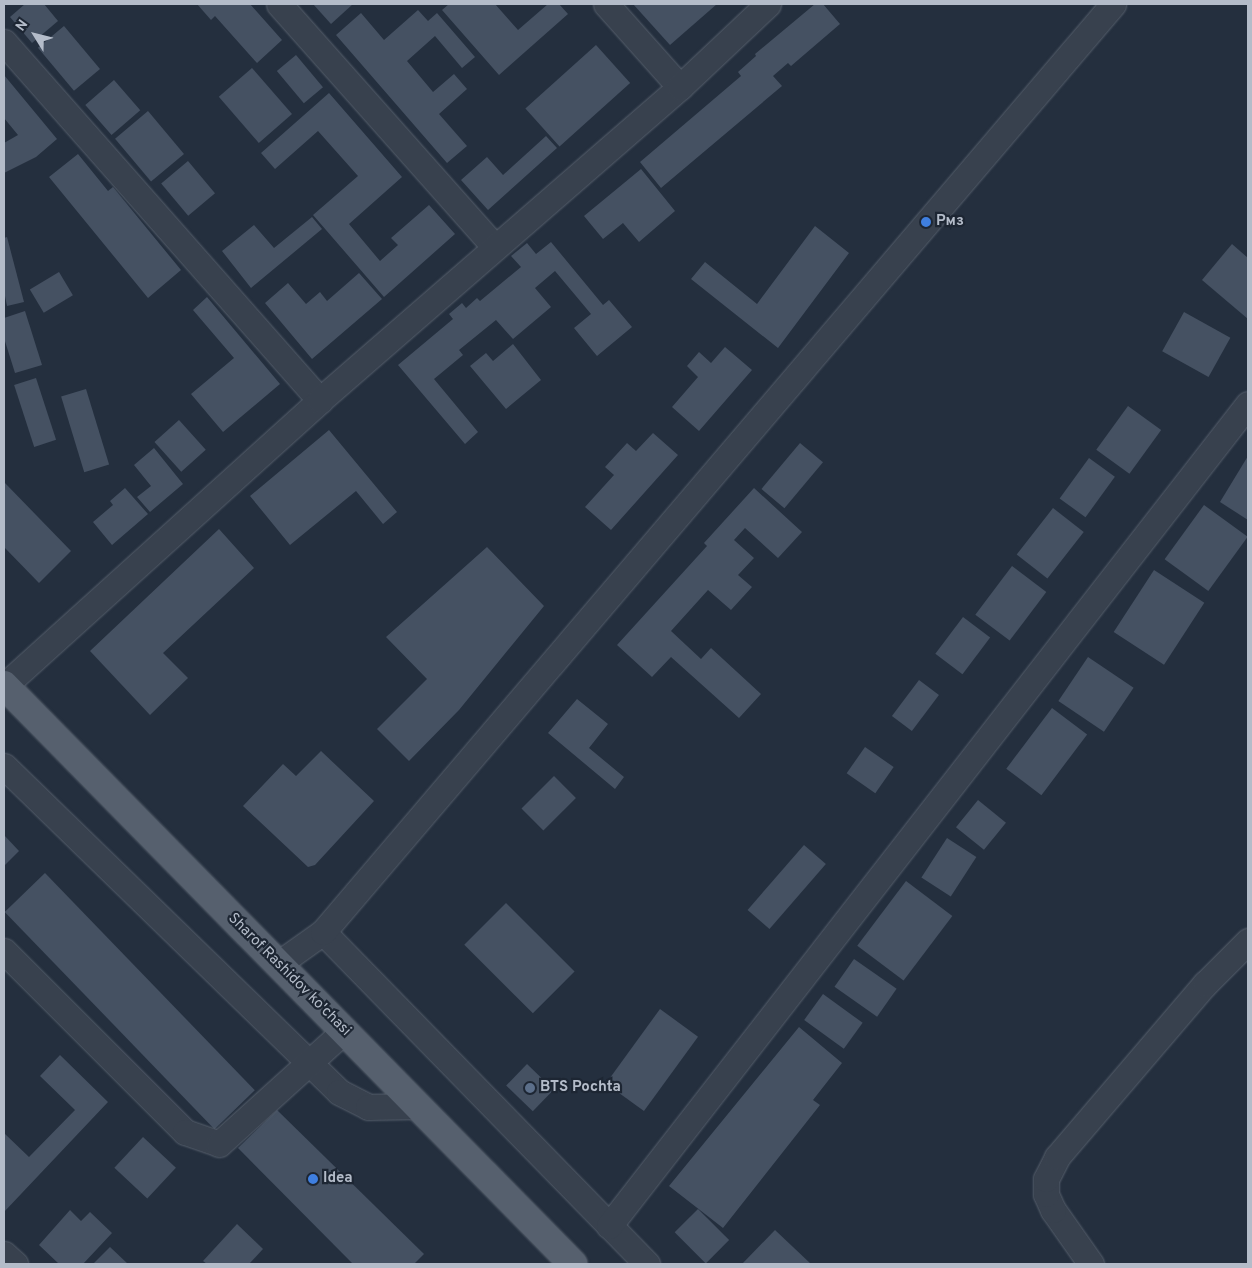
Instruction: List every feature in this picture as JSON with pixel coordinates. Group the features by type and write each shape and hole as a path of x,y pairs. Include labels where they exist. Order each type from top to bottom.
{"main road":[{"name":"Sharof Rashidov ko'chasi","path":"4,686 573,1264"}],"street":[{"path":"279,4 495,247"},
{"path":"606,4 680,87"},
{"path":"4,686 320,400 680,87 768,4"},
{"path":"278,964 323,932 1112,4"},
{"path":"4,42 320,400"},
{"path":"608,1226 1248,404"},
{"path":"4,766 308,1064 339,1092 368,1107 417,1106"},
{"path":"323,932 647,1264"},
{"path":"1091,1264 1053,1210 1046,1194 1046,1179 1063,1150 1205,984 1248,941"},
{"path":"4,951 185,1132 219,1144 344,1031"},
{"path":"4,1254 15,1264"}],"building":[{"path":"25,4 44,4 58,21 32,43 10,17"},
{"path":"197,4 250,4 282,40 257,63 215,16 211,20"},
{"path":"313,4 353,4 331,24"},
{"path":"449,4 495,4 518,30 548,4 559,4 568,14 499,75 442,10"},
{"path":"633,4 717,4 670,45"},
{"path":"815,4 823,4 840,24 791,66 788,63 773,76 782,86 661,188 640,162 741,76 738,72 756,56 755,54"},
{"path":"418,10 428,21 437,13 475,57 462,68 435,36 407,61 433,92 454,74 467,89 439,114 467,146 447,163 336,35 361,13 384,40"},
{"path":"64,26 100,69 74,91 38,48"},
{"path":"596,45 630,83 560,146 525,109"},
{"path":"296,55 323,87 304,103 277,71"},
{"path":"252,68 292,114 259,143 219,97"},
{"path":"4,75 57,139 36,157 4,173 4,143 18,135 4,118"},
{"path":"114,80 140,110 112,135 85,105"},
{"path":"329,93 402,177 349,224 380,261 398,245 391,238 429,205 455,234 384,297 313,215 358,176 318,131 275,169 261,153"},
{"path":"148,111 184,154 151,182 115,139"},
{"path":"546,136 557,148 488,210 461,180 487,157 503,175"},
{"path":"78,154 108,191 113,187 181,270 148,298 49,177"},
{"path":"188,161 215,193 188,216 161,183"},
{"path":"641,169 675,211 639,242 623,223 603,239 584,216"},
{"path":"312,217 322,229 251,288 222,251 254,225 274,248"},
{"path":"815,226 849,253 778,348 691,279 705,262 757,304"},
{"path":"7,237 24,302 7,306 4,291 4,238"},
{"path":"551,242 603,305 609,300 632,327 597,356 574,328 591,314 555,271 535,288 551,307 513,339 496,320 459,350 463,355 434,379 478,432 465,444 398,365 453,319 449,314 462,303 466,308 477,298 480,301 521,267 511,256 527,243 536,254"},
{"path":"1232,244 1248,258 1248,319 1202,280"},
{"path":"59,272 73,295 44,313 30,290"},
{"path":"359,273 382,299 312,359 265,303 288,283 306,304 320,292 327,301"},
{"path":"207,297 280,384 223,432 191,394 234,358 193,310"},
{"path":"25,311 42,365 15,373 4,338 4,318"},
{"path":"1184,312 1230,338 1209,377 1162,351"},
{"path":"513,344 541,380 506,409 470,366 486,353 493,361"},
{"path":"725,347 752,370 699,431 672,407 698,377 687,366 699,352 711,363"},
{"path":"36,378 56,440 34,447 14,385"},
{"path":"86,389 109,465 84,472 61,397"},
{"path":"1128,406 1161,430 1129,474 1096,450"},
{"path":"179,420 206,450 181,472 154,442"},
{"path":"329,430 397,512 383,524 356,491 290,545 250,496"},
{"path":"653,433 678,455 611,530 585,507 614,475 605,467 627,443 636,451"},
{"path":"800,443 823,462 784,508 761,489"},
{"path":"154,448 183,484 150,512 137,497 151,486 134,465"},
{"path":"1248,456 1248,520 1220,502"},
{"path":"1089,458 1115,477 1085,517 1060,498"},
{"path":"4,482 71,551 39,583 4,547"},
{"path":"125,488 148,514 112,545 93,522 113,505 110,501"},
{"path":"754,488 802,532 778,558 745,528 734,540 754,558 738,575 752,587 731,610 708,590 671,631 701,659 711,648 761,694 739,718 671,657 652,677 617,645 707,546 704,543"},
{"path":"1204,505 1248,537 1208,591 1165,559"},
{"path":"1053,508 1084,532 1047,579 1017,554"},
{"path":"219,529 254,568 163,653 188,678 150,715 90,651"},
{"path":"487,547 544,606 459,710 409,761 377,729 427,679 386,637"},
{"path":"1012,566 1046,592 1010,641 975,615"},
{"path":"1154,570 1204,603 1164,665 1114,632"},
{"path":"963,617 990,637 962,674 935,654"},
{"path":"1088,657 1134,688 1104,732 1058,701"},
{"path":"919,680 939,695 912,731 892,716"},
{"path":"577,699 608,724 589,748 624,777 615,789 548,733"},
{"path":"1052,708 1087,734 1041,795 1006,769"},
{"path":"865,747 894,767 875,793 847,773"},
{"path":"321,751 374,801 315,865 308,867 243,806 283,764 296,776"},
{"path":"554,776 576,798 543,830 521,809"},
{"path":"978,800 1006,823 984,850 956,827"},
{"path":"4,835 19,851 4,866"},
{"path":"947,838 976,857 951,896 921,877"},
{"path":"804,845 826,864 769,929 748,910"},
{"path":"45,873 255,1090 215,1129 5,912"},
{"path":"906,881 952,916 904,981 857,946"},
{"path":"506,903 575,972 533,1013 464,945"},
{"path":"854,959 897,989 877,1017 834,987"},
{"path":"823,994 863,1023 844,1049 804,1020"},
{"path":"660,1009 698,1037 644,1111 606,1083"},
{"path":"799,1027 842,1063 813,1100 820,1105 723,1228 669,1186"},
{"path":"60,1055 108,1102 4,1212 4,1133 29,1157 75,1110 40,1076"},
{"name":"BTS Pochta","path":"527,1064 554,1090 533,1111 506,1086"},
{"path":"277,1110 424,1254 414,1264 353,1264 238,1148"},
{"path":"143,1137 176,1168 147,1198 114,1168"},
{"path":"698,1209 729,1240 706,1263 675,1232"},
{"path":"70,1210 81,1221 90,1212 112,1233 83,1264 59,1264 39,1245"},
{"path":"237,1224 263,1249 249,1264 207,1264 203,1261"},
{"path":"775,1230 811,1264 742,1264"},
{"path":"110,1247 128,1264 93,1264"}],"place":[{"name":"Рмз","path":"926,222"},
{"name":"BTS Pochta","path":"530,1088"},
{"name":"Idea","path":"313,1179"}]}
